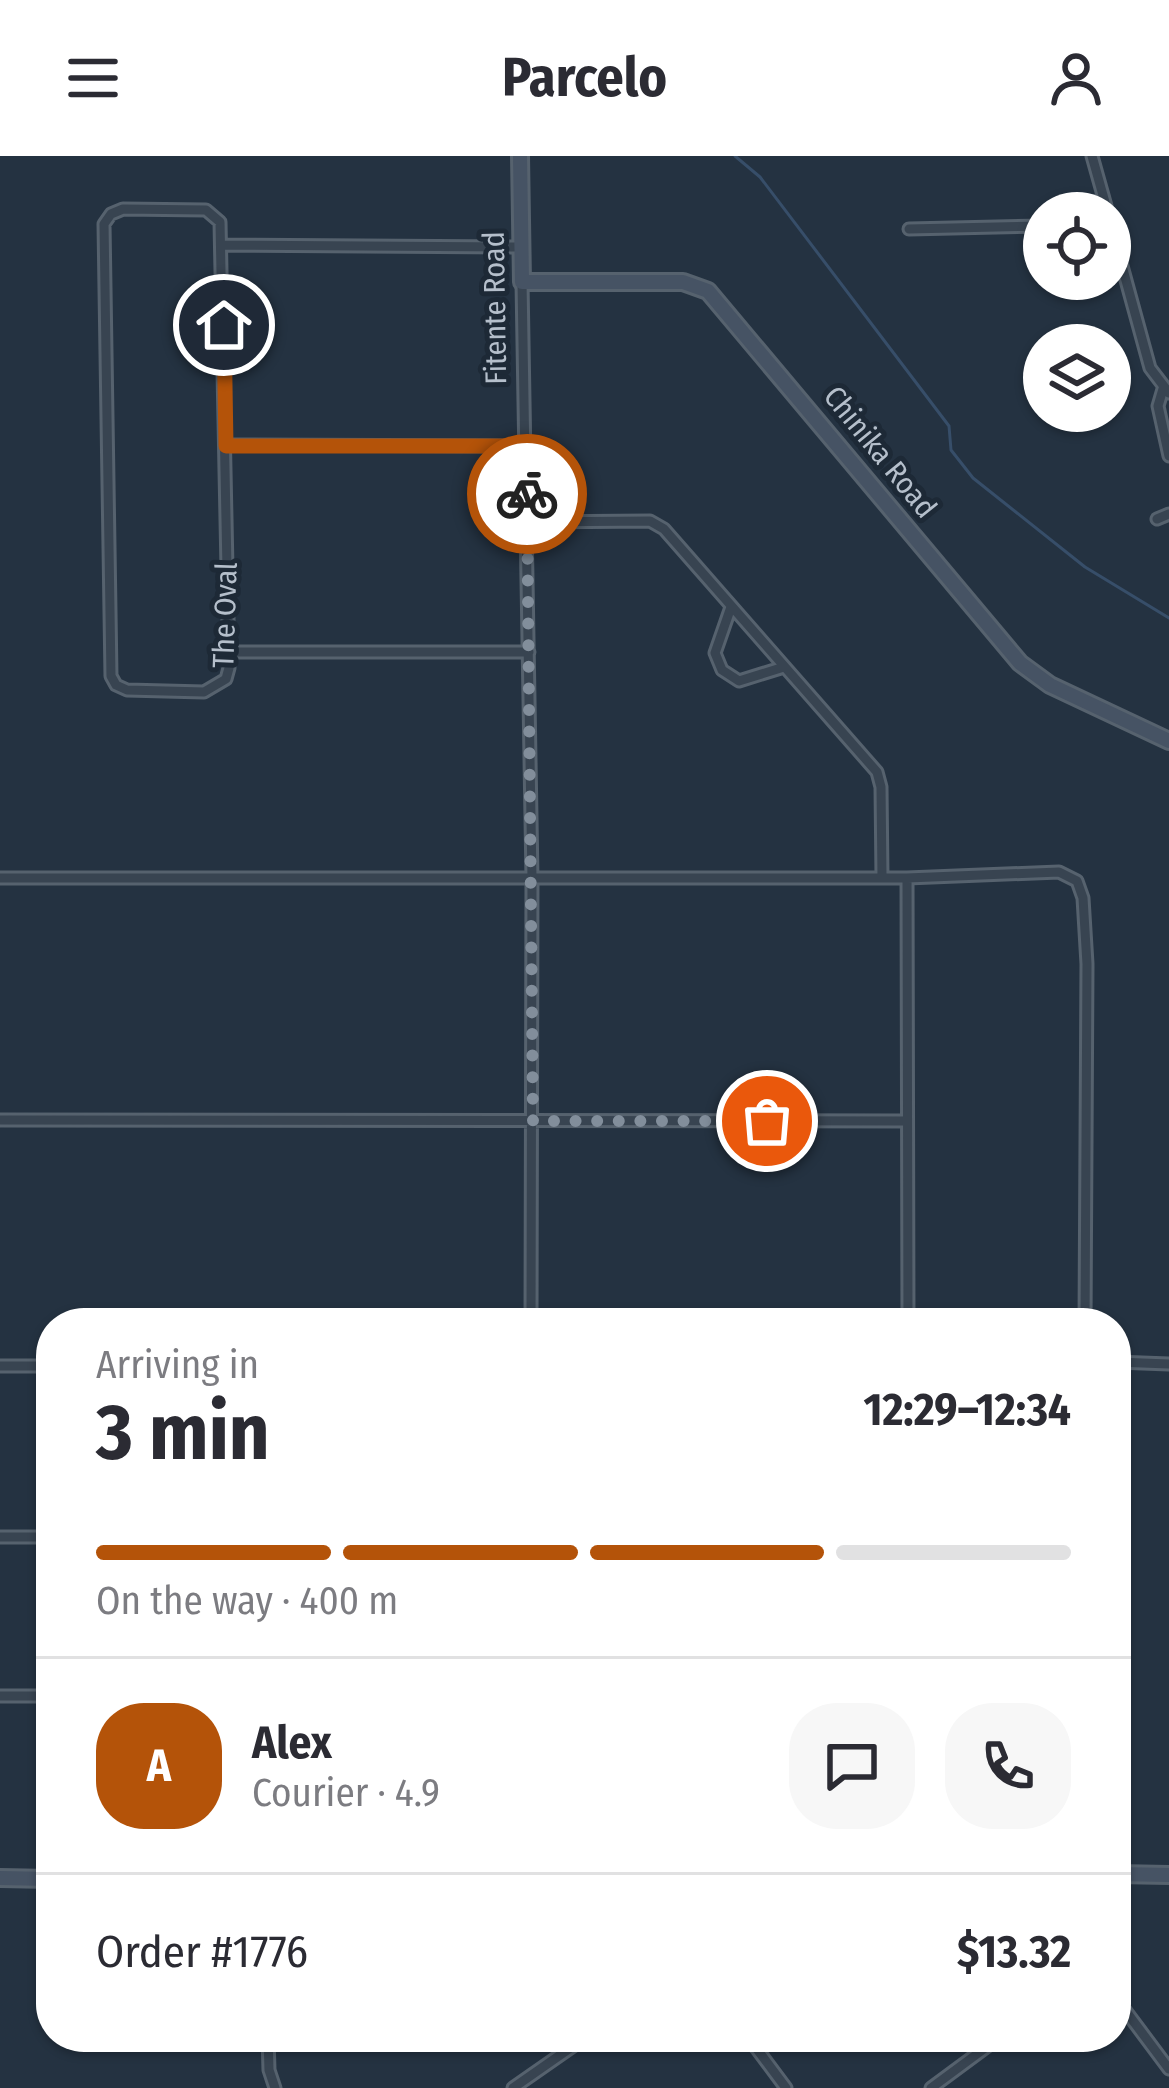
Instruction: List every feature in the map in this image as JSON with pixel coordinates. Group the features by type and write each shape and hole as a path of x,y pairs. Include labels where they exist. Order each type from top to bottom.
{"main road":[{"name":"Fitente Road","path":"520,156 522,282"},
{"name":"Chinika Road","path":"522,282 682,282 708,290 1020,663 1050,685 1169,741"},
{"path":"1131,1875 1169,1876"},
{"path":"0,1878 36,1879"}],"street":[{"path":"1092,156 1100,192"},
{"name":"The Oval","path":"123,209 206,210 220,223 226,446 230,652 226,679 204,692 127,690 111,676 104,224 111,214 123,209"},
{"path":"909,229 1023,226"},
{"path":"223,245 521,247"},
{"name":"Fitente Road","path":"522,282 532,878 531,1308"},
{"path":"1131,299 1150,368 1166,391 1158,406 1169,456"},
{"path":"226,446 525,446"},
{"path":"1157,519 1169,514"},
{"path":"527,522 639,520 658,524 877,772 882,877"},
{"path":"731,607 715,653 722,670 739,681 784,667"},
{"path":"230,652 529,652"},
{"path":"0,878 907,878 1059,872 1077,881 1083,898 1087,964 1084,1308"},
{"path":"907,878 908,1308"},
{"path":"0,1120 908,1121"},
{"path":"1131,1363 1169,1364"},
{"path":"0,1366 36,1366"},
{"path":"0,1537 36,1537"},
{"path":"0,1696 36,1696"},
{"path":"1131,2017 1169,2069"},
{"path":"268,2052 275,2088"},
{"path":"513,2088 565,2052"},
{"path":"760,2052 786,2088"},
{"path":"931,2088 980,2052"},
{"path":"949,2075 959,2088"}],"waterway":[{"path":"735,156 760,177 949,426 951,450 973,478 1085,567 1169,618"}],"way so far":[{"path":"527,494 533,1121 767,1121"}],"route":[{"path":"224,325 226,446 525,446 527,494"}]}
